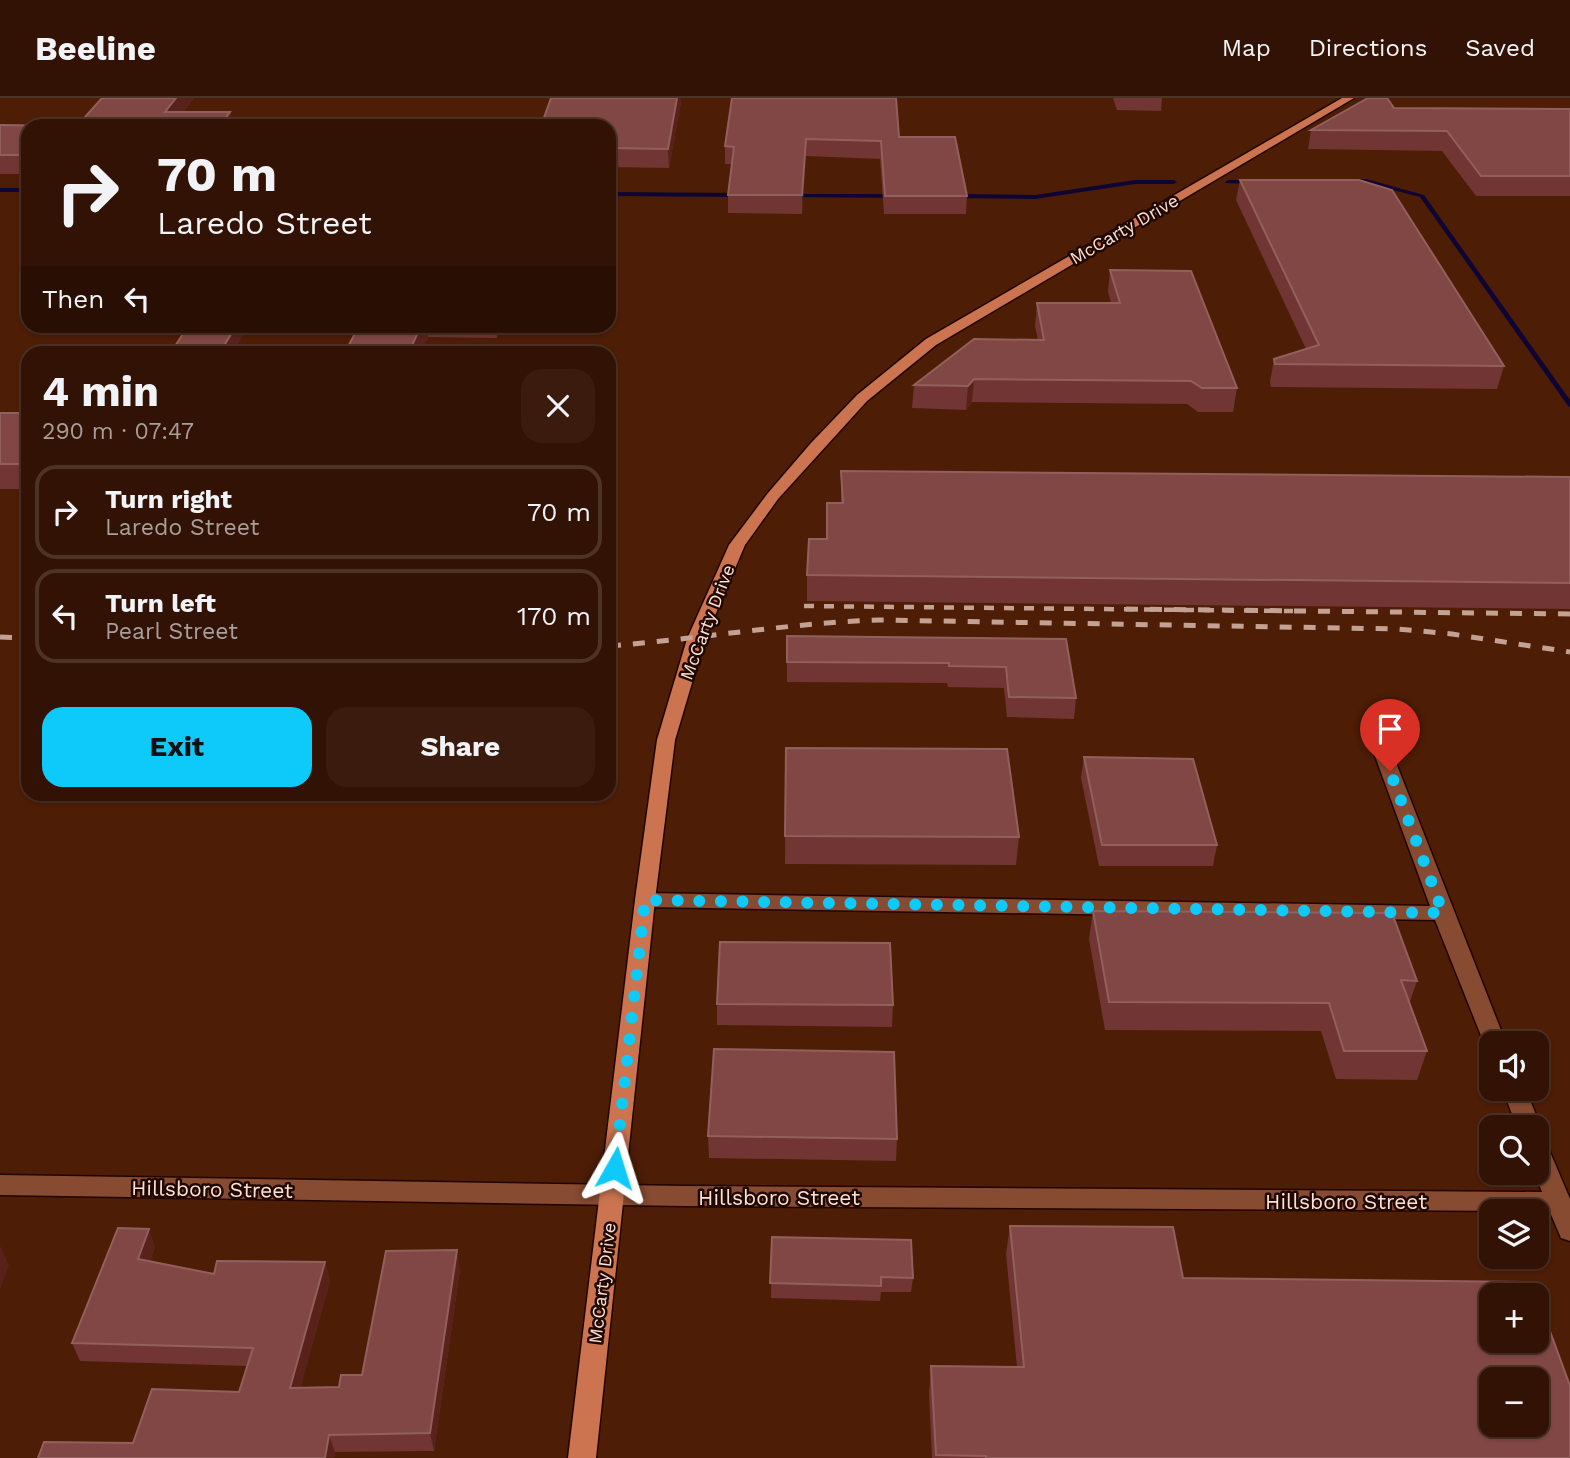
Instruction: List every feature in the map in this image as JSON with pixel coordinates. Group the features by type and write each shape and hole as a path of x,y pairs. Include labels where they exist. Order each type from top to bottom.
{"main road":[{"name":"McCarty Drive","path":"582,1458 645,900 666,740 696,639 737,545 773,496 816,446 862,398 931,342 1349,98"}],"street":[{"path":"1380,745 1490,1031"},
{"path":"645,900 1443,913"},
{"path":"1549,1178 1570,1231"},
{"name":"Hillsboro Street","path":"0,1185 612,1195 1559,1202"}],"shaded area":[{"path":"0,98 1570,98 1570,1458 0,1458"}],"building":[{"path":"102,98 176,98 165,112 230,112 225,119 83,119"},
{"path":"551,98 677,98 668,149 616,148 616,119 544,119"},
{"path":"732,98 896,98 899,137 955,137 967,196 885,196 881,141 806,139 802,195 728,195 734,147 725,146"},
{"path":"1368,98 1387,98 1394,108 1570,109 1570,176 1481,176 1447,131 1311,130"},
{"path":"0,125 21,125 21,155 0,155"},
{"path":"1240,180 1359,180 1392,190 1504,366 1275,364 1274,359 1319,345"},
{"path":"1110,270 1191,271 1237,388 1202,388 1191,381 974,379 968,386 914,385 974,339 1044,340 1037,303 1120,303"},
{"path":"184,333 232,333 224,346 175,346"},
{"path":"355,333 418,333 412,346 348,346"},
{"path":"0,413 21,413 21,464 0,464"},
{"path":"841,471 1570,477 1570,583 807,575 809,539 827,539 827,503 843,503"},
{"path":"787,636 1066,639 1076,698 1009,697 1006,667 949,666 949,663 787,662"},
{"path":"786,748 1007,749 1019,837 785,836"},
{"path":"1084,757 1193,759 1217,845 1102,845"},
{"path":"1093,911 1392,913 1417,981 1401,980 1427,1051 1344,1051 1329,1003 1109,1002"},
{"path":"720,942 890,943 893,1005 717,1004"},
{"path":"714,1049 894,1052 897,1139 708,1136"},
{"path":"1010,1226 1173,1227 1183,1278 1532,1282 1479,1283 1479,1353 1549,1353 1549,1329 1570,1386 1570,1458 986,1458 936,1455 931,1366 1024,1367"},
{"path":"118,1228 149,1229 138,1259 214,1274 217,1261 325,1262 290,1388 339,1387 341,1375 362,1375 386,1251 457,1250 430,1433 329,1435 325,1458 38,1458 44,1442 133,1443 152,1389 239,1392 253,1348 72,1343"},
{"path":"772,1237 911,1240 913,1278 881,1277 881,1286 770,1283"}],"waterway":[{"path":"1352,181 1366,181 1422,196 1570,405"},
{"path":"957,196 1035,197 1135,182 1174,182"},
{"path":"1228,182 1251,182"},
{"path":"0,190 21,190"},
{"path":"616,194 740,195"},
{"path":"793,195 894,196"}],"railway":[{"path":"804,606 1293,611"},
{"path":"1126,609 1570,614"},
{"path":"616,645 812,624 879,620 1398,629 1452,634 1570,652"},
{"path":"0,637 21,638"}],"route":[{"path":"615,1168 645,900 1443,913 1390,771"}]}
